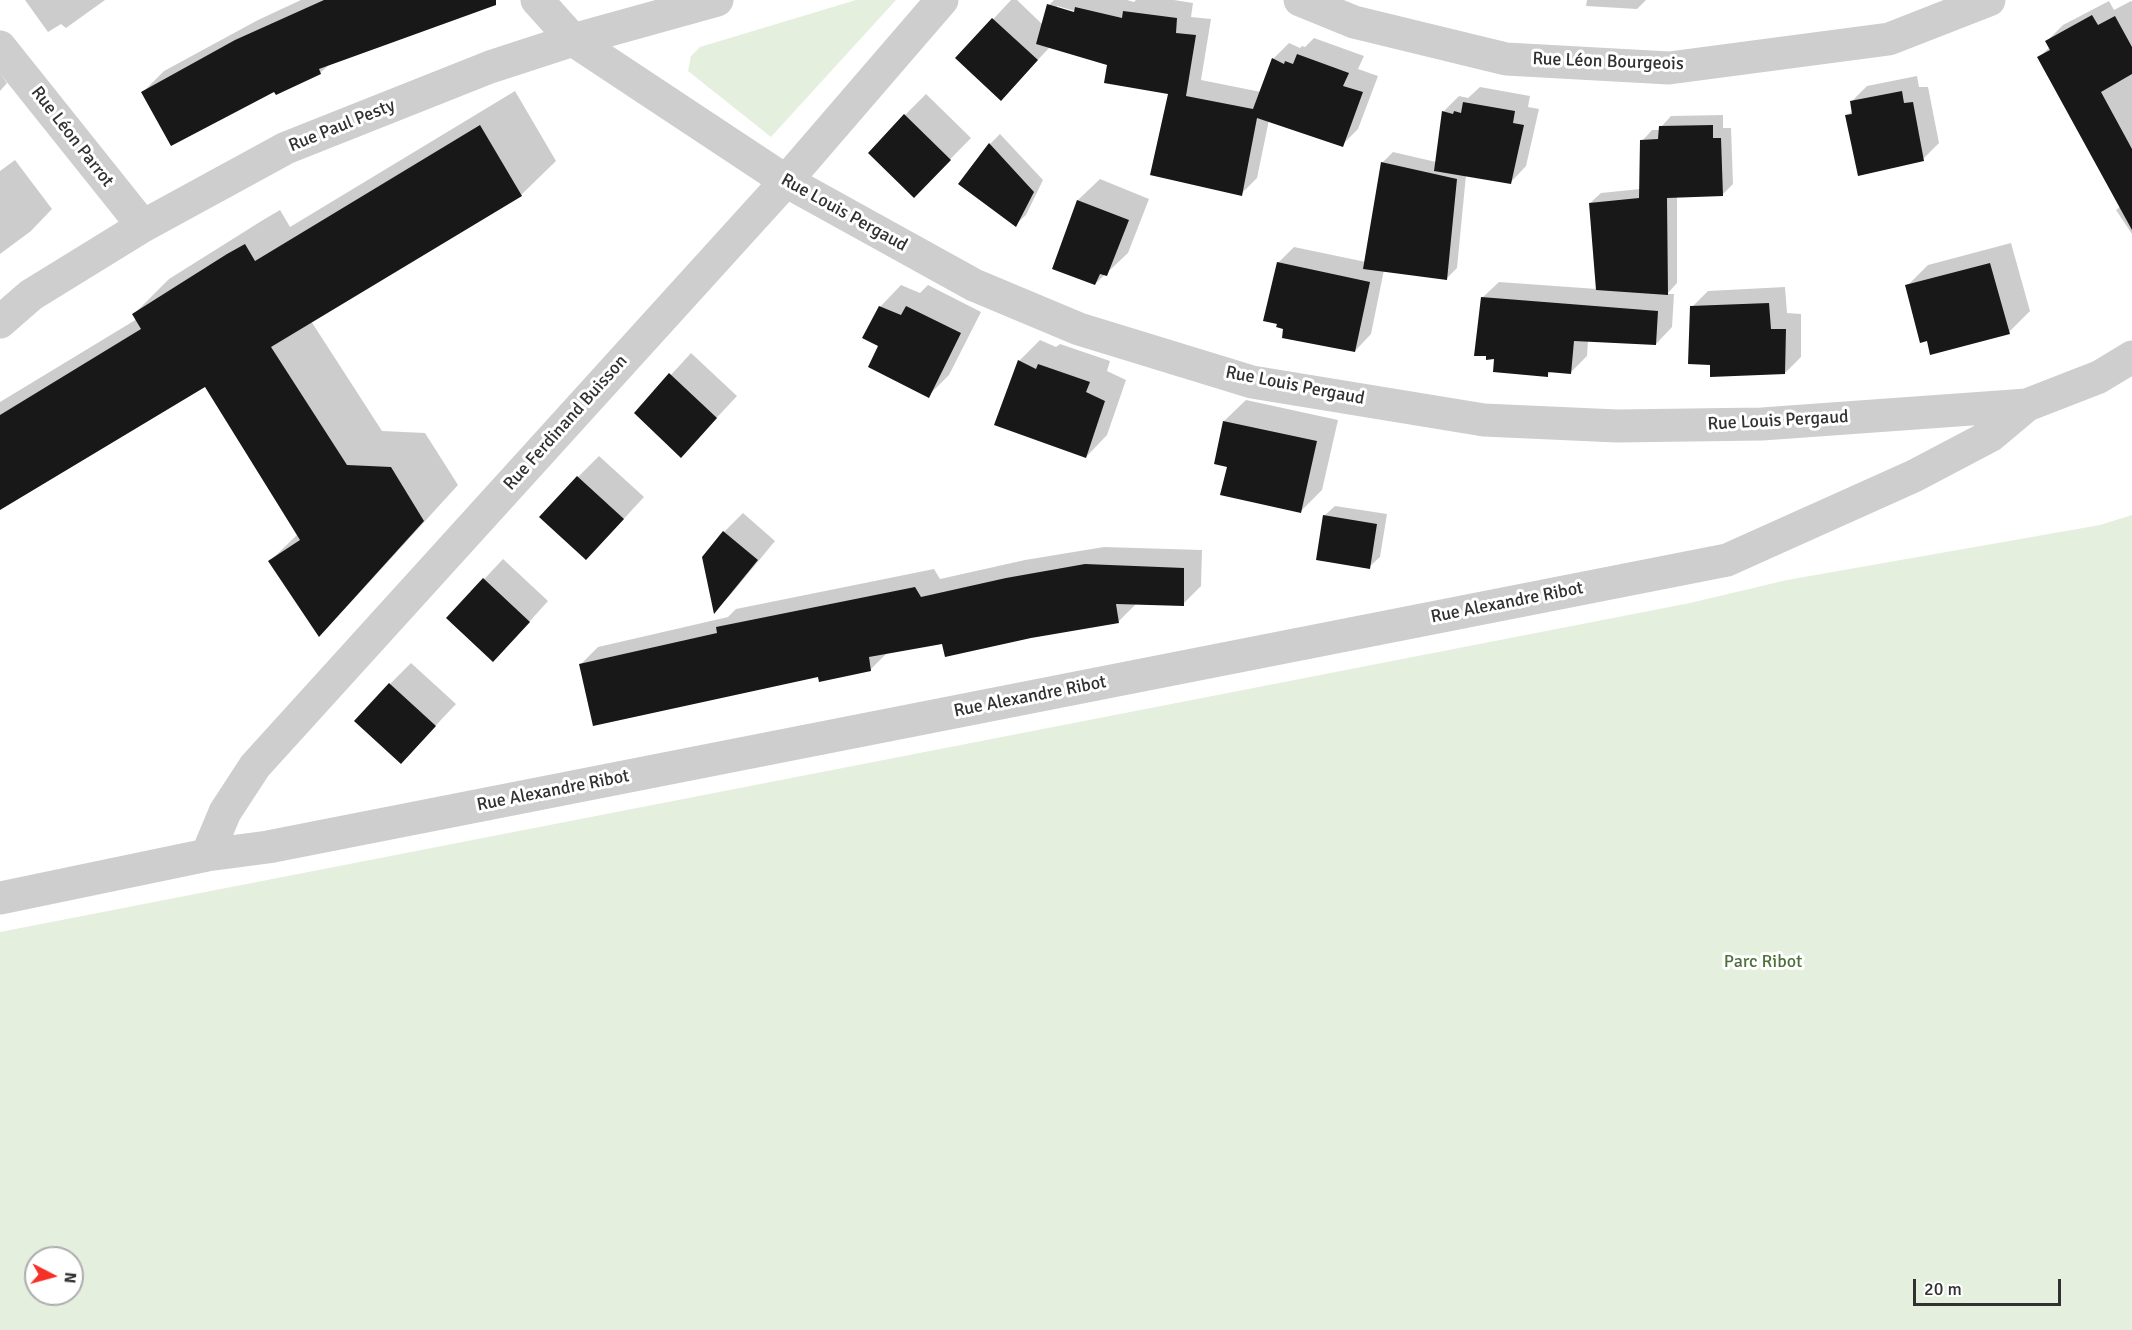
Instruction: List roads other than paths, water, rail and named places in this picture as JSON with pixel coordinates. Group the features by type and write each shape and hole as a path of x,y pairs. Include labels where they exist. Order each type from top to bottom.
{"street":[{"name":"Rue Louis Pergaud","path":"537,0 573,40 786,181 974,285 1079,329 1252,382 1484,420 1617,426 1762,424 2027,405"},
{"name":"Rue Paul Pesty","path":"0,322 31,295 143,226 286,148 490,67 573,40 717,0"},
{"name":"Rue Ferdinand Buisson","path":"207,855 225,812 255,766 786,181 942,0"},
{"name":"Rue Léon Bourgeois","path":"1300,0 1354,22 1506,59 1669,68 1889,39 1989,0"},
{"name":"Rue Léon Parrot","path":"0,47 143,226"},
{"path":"2027,405 2098,377 2132,357"},
{"name":"Rue Alexandre Ribot","path":"0,898 207,855 268,847 1728,560 1914,476 1990,436 2027,405"}],"park label":[{"name":"Parc Ribot","path":"1763,962"}]}
